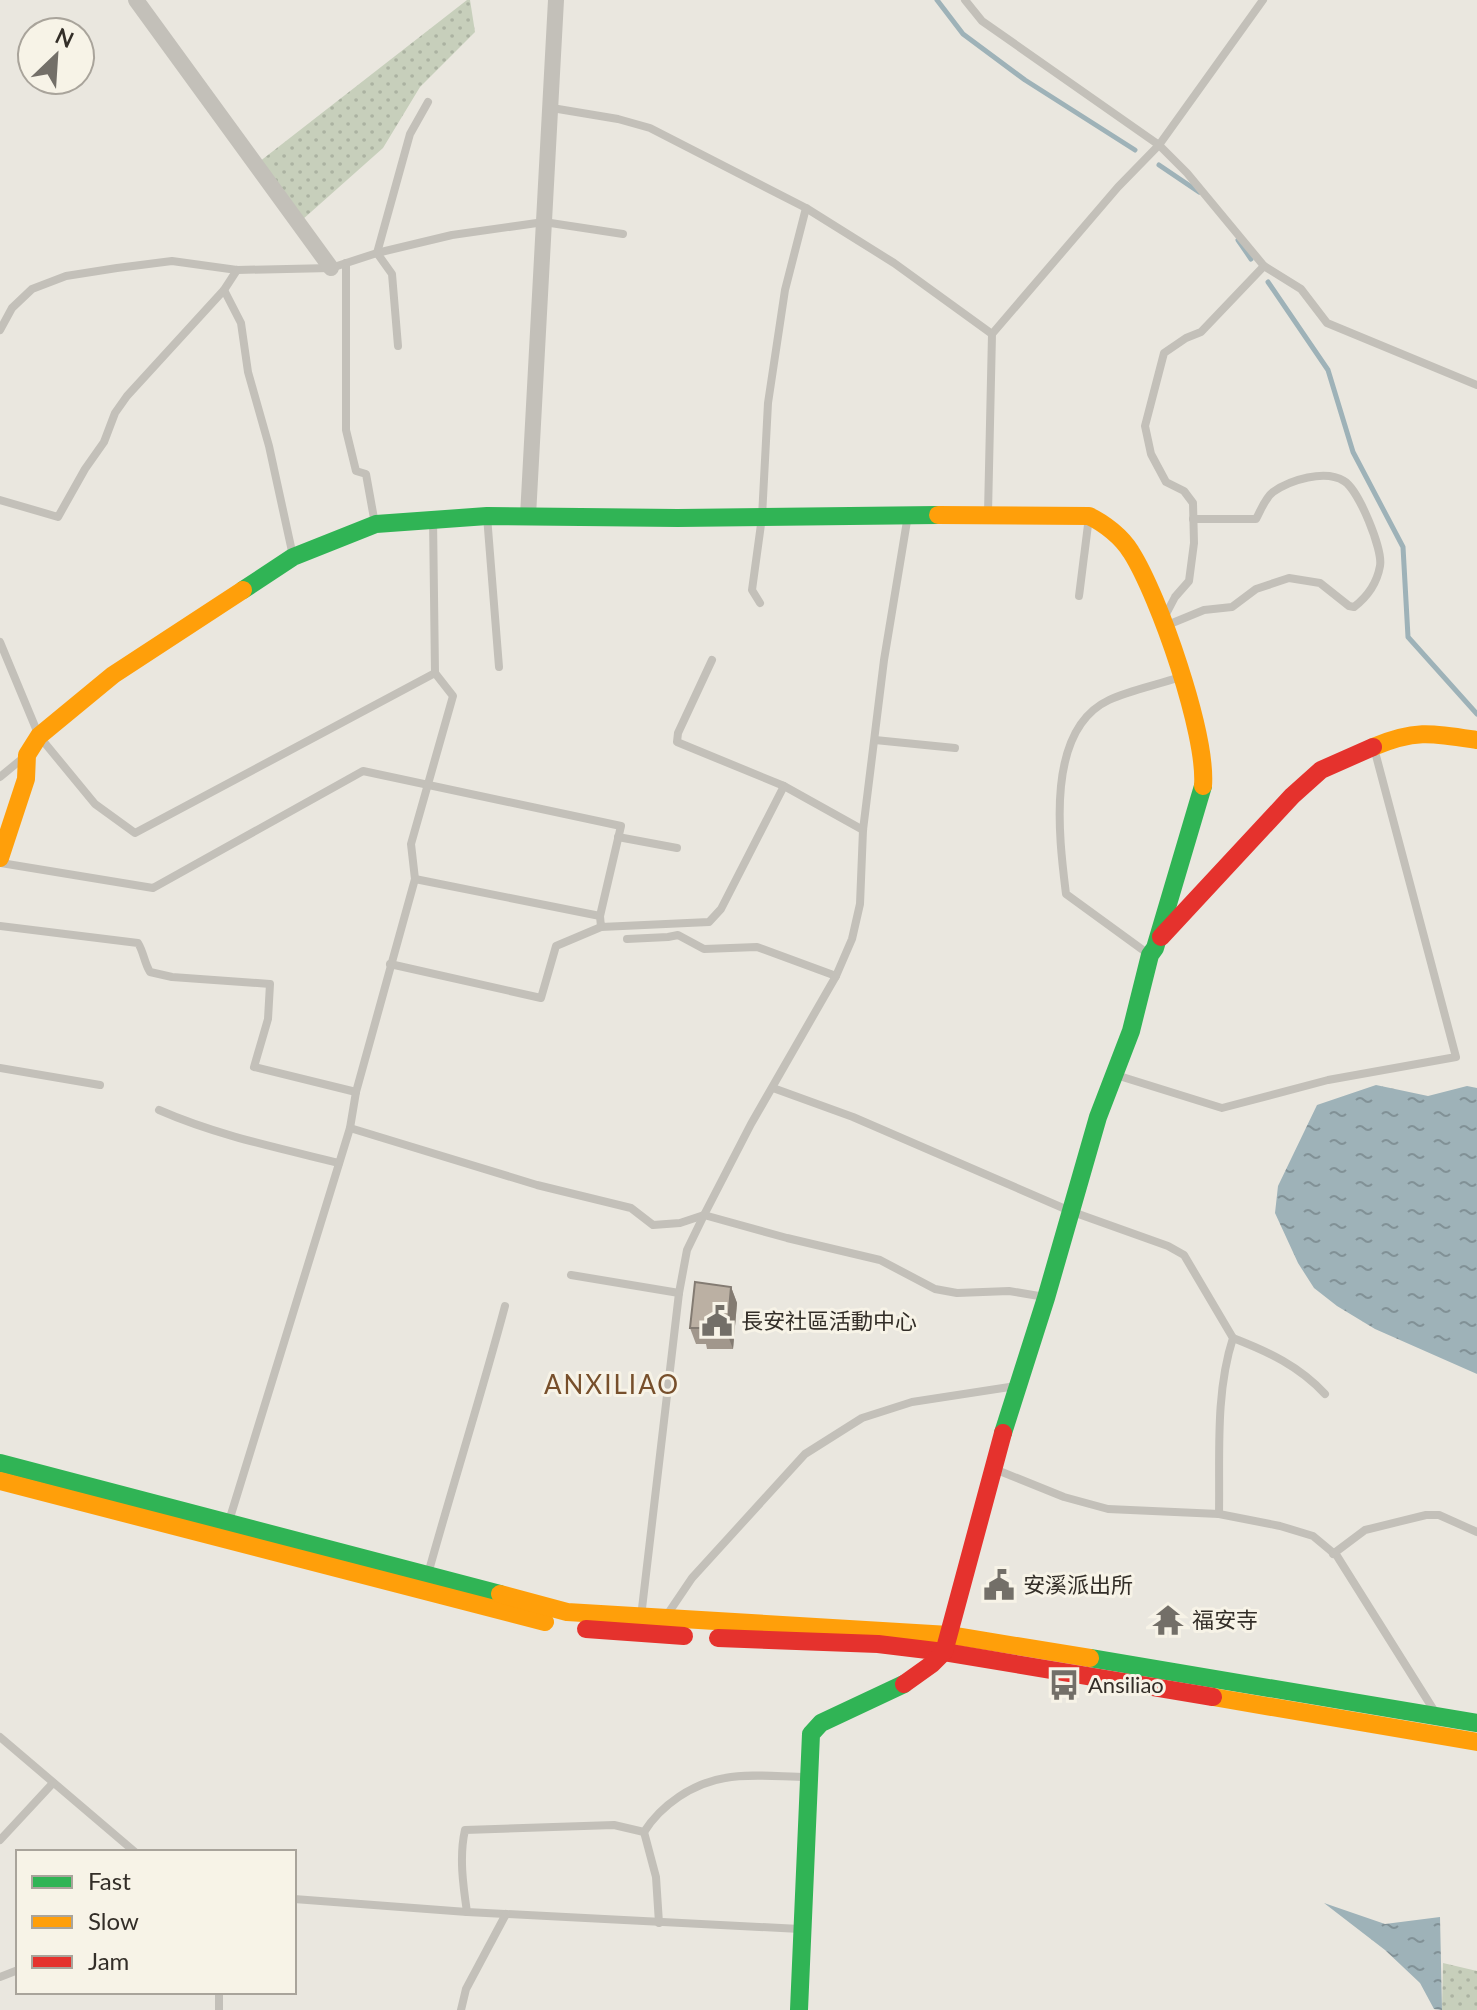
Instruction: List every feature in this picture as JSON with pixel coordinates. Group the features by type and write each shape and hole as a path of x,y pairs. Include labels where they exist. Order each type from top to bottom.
{"street":[{"path":"136,0 339,266"},
{"path":"528,516 556,0"},
{"path":"0,860 26,779 27,755 39,736 113,675 293,557 376,524 487,516 1042,514 1089,516 1101,522 1130,550 1164,623 1201,743 1204,783 1131,1031 1098,1117 1046,1298 992,1468 947,1644 936,1663 906,1683 821,1723 811,1734 799,2010"},
{"path":"1154,948 1292,796 1321,770 1399,736 1429,732 1477,740"},
{"path":"0,1463 567,1612 641,1618 657,1628"},
{"path":"0,1481 563,1626 877,1628 947,1644 1469,1741"},
{"path":"947,1644 1477,1724"}],"lane":[{"path":"965,0 982,21 1159,145 1187,173 1264,266 1301,289 1327,323 1477,385"},
{"path":"988,516 992,334 1118,187 1159,145 1263,0"},
{"path":"377,253 410,134 428,102"},
{"path":"552,108 618,119 650,128 806,208 894,263 992,334"},
{"path":"760,603 752,590 762,517 770,389 785,290 806,208"},
{"path":"0,330 12,308 32,289 66,276 172,261 237,270 339,266 377,253 452,235 544,222 623,234"},
{"path":"377,253 392,274 398,346"},
{"path":"339,266 346,430 356,471 366,474 376,524"},
{"path":"1164,623 1175,597 1189,581 1193,503 1184,491 1166,482 1151,454 1145,426 1164,353 1201,332 1264,266"},
{"path":"0,500 58,517 104,442 115,413 127,396 224,290 237,270"},
{"path":"224,290 241,323 248,372 269,446 293,557"},
{"path":"1164,623 1204,610 1232,607 1256,589 1289,578 1320,583 1354,607 1367,597 1381,562 1372,528 1358,497 1345,481 1330,477 1306,477 1272,493 1256,519 1193,519"},
{"path":"641,1618 679,1293 687,1250 751,1124 836,976 852,939 860,904 863,830 884,660 908,514"},
{"path":"487,516 499,667"},
{"path":"1079,596 1089,516"},
{"path":"229,1522 350,1128 356,1092 415,879 411,844 453,696 435,673 433,518"},
{"path":"0,642 39,736 95,804 135,833 435,673"},
{"path":"712,660 678,733 677,742 784,786 863,830"},
{"path":"1154,948 1066,894 1059,805 1068,751 1079,722 1107,701 1181,677"},
{"path":"875,740 955,748"},
{"path":"1115,1075 1222,1108 1328,1080 1456,1057 1374,746"},
{"path":"0,777 27,755"},
{"path":"0,860 153,888 363,771 621,826 600,916 601,927"},
{"path":"390,964 541,998 556,946 601,927 709,922 721,909 784,786"},
{"path":"618,837 677,848"},
{"path":"415,879 600,916"},
{"path":"0,926 138,943 143,951 143,962 150,972 172,977 270,984 268,1019 254,1067 356,1092"},
{"path":"627,939 678,935 704,949 757,947 836,976"},
{"path":"0,1068 100,1085"},
{"path":"773,1088 866,1123 1070,1211 1133,1232 1184,1255 1233,1338 1273,1354 1306,1373 1325,1394"},
{"path":"159,1110 183,1121 245,1140 339,1163"},
{"path":"350,1128 537,1185 631,1208 653,1225 680,1223 704,1215 880,1260 935,1289 957,1293 1009,1291 1046,1298"},
{"path":"571,1275 679,1293"},
{"path":"428,1574 505,1306"},
{"path":"1219,1514 1221,1424 1228,1356 1233,1338"},
{"path":"657,1628 692,1578 805,1454 862,1418 912,1402 1019,1386"},
{"path":"992,1468 1064,1497 1108,1509 1219,1514 1313,1536 1337,1556 1437,1717 1469,1741 1477,1724"},
{"path":"1333,1554 1365,1530 1426,1515 1439,1515 1477,1532"},
{"path":"0,1737 133,1850"},
{"path":"659,1923 656,1877 644,1832 654,1815 678,1796 725,1778 807,1777"},
{"path":"0,1840 53,1783"},
{"path":"467,1912 463,1884 462,1841 465,1830 614,1825 644,1832"},
{"path":"296,1899 467,1912 802,1929"},
{"path":"461,2010 466,1989 506,1914"}],"green space":[{"path":"470,0 475,32 420,87 383,148 302,220 259,162"},
{"path":"1443,1963 1477,1971 1477,2010 1442,2010"}],"water":[{"path":"1376,1085 1428,1096 1467,1086 1477,1088 1477,1374 1375,1329 1314,1288 1298,1263 1275,1213 1278,1186 1317,1105"},
{"path":"1324,1903 1385,1924 1440,1917 1442,2010 1434,2009 1420,1983 1385,1950"}],"building":[{"path":"695,1282 731,1287 727,1333 702,1333 702,1328 690,1328"}],"waterway":[{"path":"937,0 963,34 1025,80 1135,150"},
{"path":"1159,165 1199,192"},
{"path":"1238,240 1251,259"},
{"path":"1268,282 1328,370 1353,452 1403,547 1408,637 1477,714"}],"traffic: fast":[{"path":"243,590 293,557 376,524 487,516 678,518 938,515"},
{"path":"1003,1433 1098,1117 1131,1031 1150,955 1155,948 1203,786"},
{"path":"0,1463 500,1594"},
{"path":"1090,1658 1477,1723"},
{"path":"799,2010 811,1734 821,1723 904,1684"}],"traffic: slow":[{"path":"938,515 1089,516 1118,536 1131,552 1155,600 1179,666 1197,734 1203,786"},
{"path":"0,858 26,779 27,755 39,736 113,675 243,590"},
{"path":"1373,747 1401,737 1424,734 1477,740"},
{"path":"0,1481 545,1622"},
{"path":"500,1594 567,1612 949,1635 1090,1658"},
{"path":"1213,1697 1477,1742"}],"traffic: jam":[{"path":"1161,937 1292,796 1321,770 1373,747"},
{"path":"904,1684 944,1652 1003,1433"},
{"path":"586,1629 684,1636"},
{"path":"718,1638 878,1644 944,1652 1213,1697"}],"place":[{"name":"長安社區活動中心","path":"717,1321"},
{"name":"安溪派出所","path":"999,1585"},
{"name":"福安寺","path":"1168,1620"},
{"name":"Ansiliao","path":"1064,1685"}],"district":[{"name":"ANXILIAO","path":"612,1385"}]}
